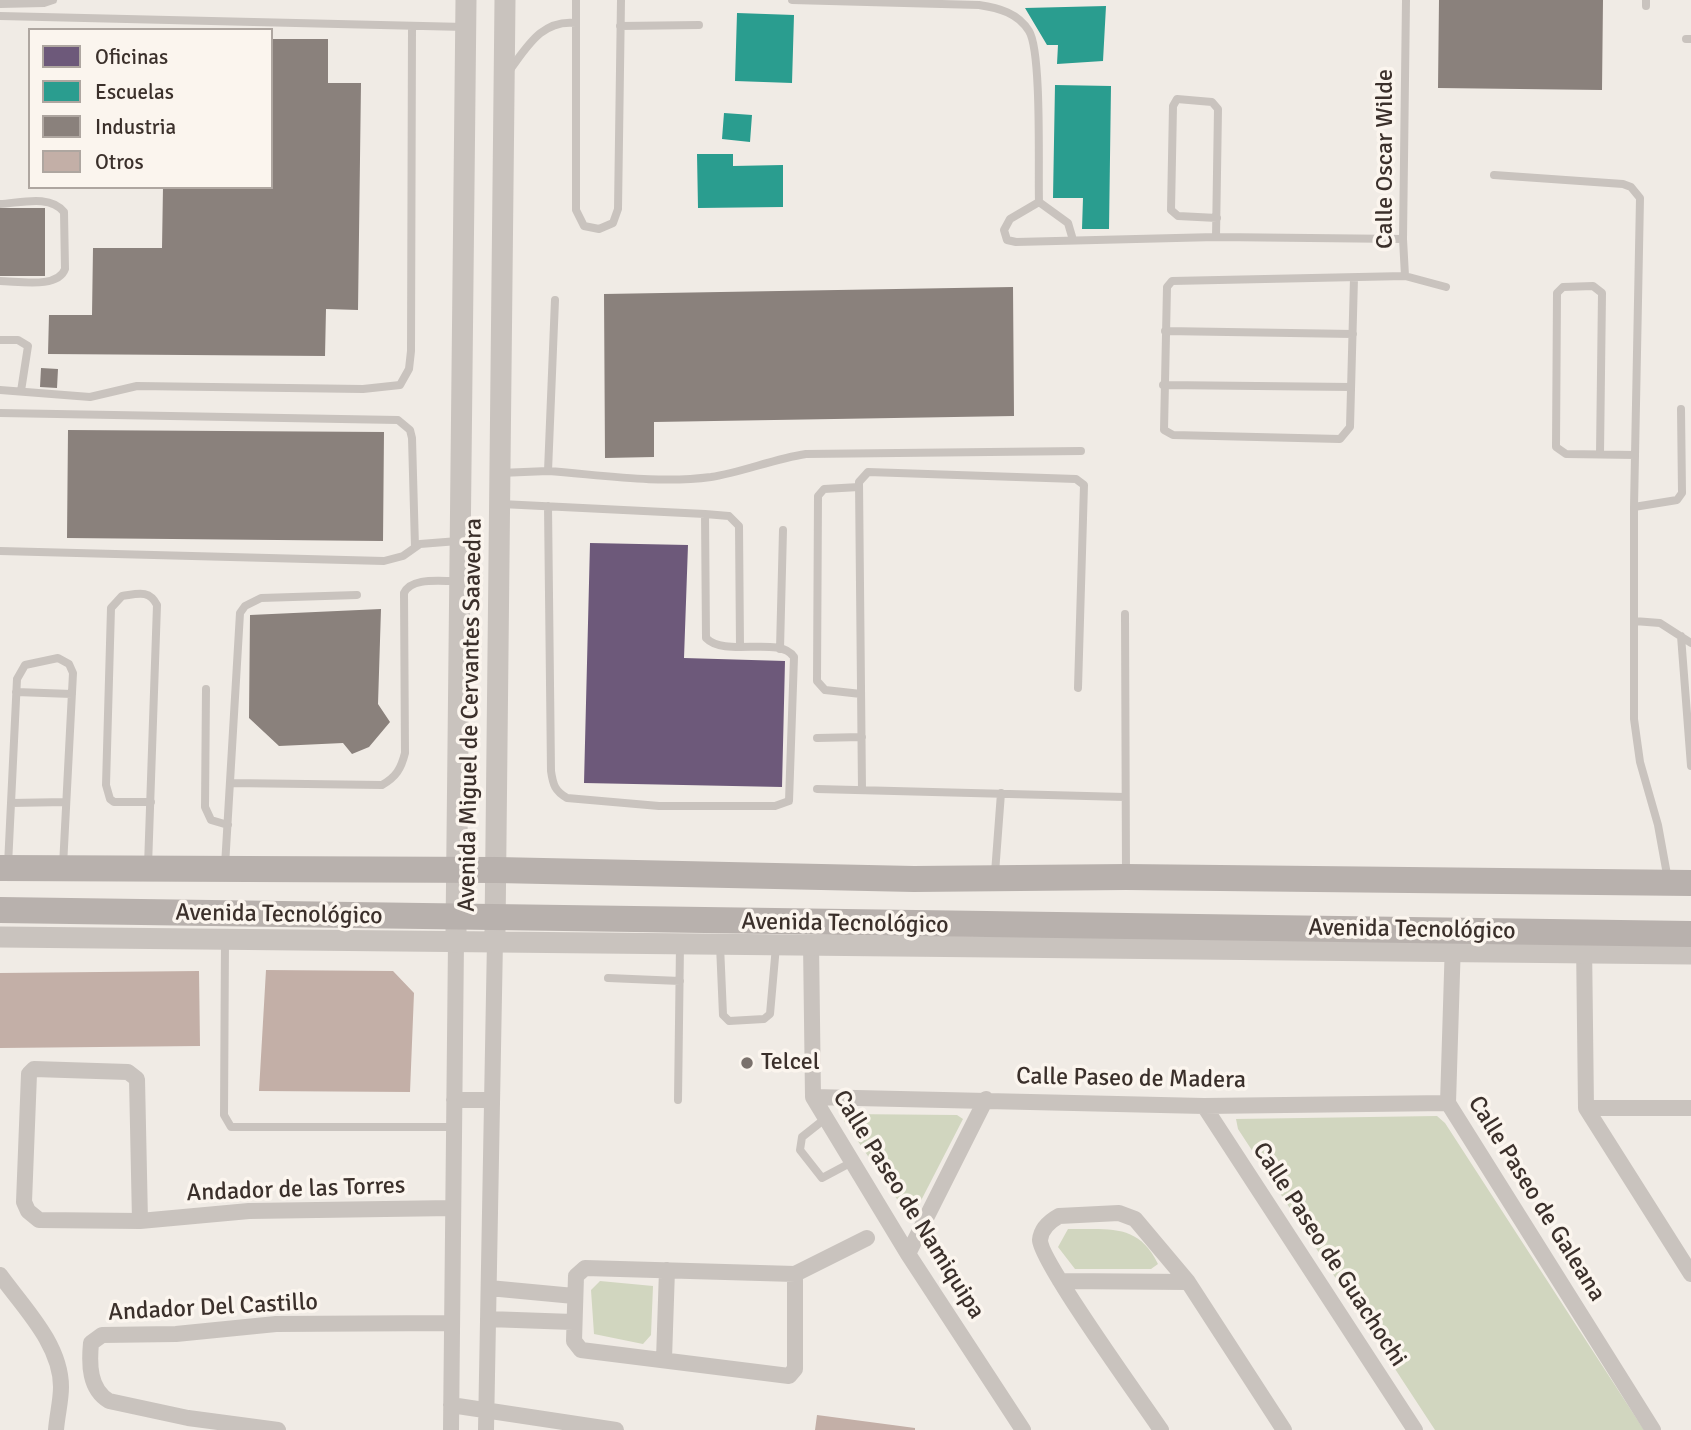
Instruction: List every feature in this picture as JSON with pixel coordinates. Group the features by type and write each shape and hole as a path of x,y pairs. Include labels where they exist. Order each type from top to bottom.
{"main road":[{"name":"Avenida Tecnológico","path":"4,868 497,870 995,879 1126,877 1680,883"},
{"name":"Avenida Tecnológico","path":"0,910 456,930 1452,942 1584,942 1691,934"}],"street":[{"name":"Avenida Miguel de Cervantes Saavedra","path":"451,1430 466,0"},
{"name":"Avenida Miguel de Cervantes Saavedra","path":"486,1430 498,796 505,0"},
{"path":"464,286 502,285"},
{"path":"459,796 498,796"},
{"path":"0,936 225,938 456,930"},
{"path":"495,930 681,942 1452,942"},
{"name":"Calle Paseo de Galeana","path":"1452,942 1448,1103 1653,1430"},
{"path":"1691,954 1584,942 1586,1108 1691,1274"},
{"name":"Calle Paseo de Namiquipa","path":"811,943 813,1097 908,1254 1023,1430"},
{"name":"Andador de las Torres","path":"140,1221 137,1079 128,1072 34,1069 29,1074 24,1202 28,1211 47,1222 140,1221 249,1211 453,1208"},
{"name":"Calle Paseo de Madera","path":"813,1097 1204,1106 1448,1103"},
{"path":"908,1254 986,1099"},
{"path":"454,1100 492,1100"},
{"name":"Calle Paseo de Guachochi","path":"1204,1106 1415,1430"},
{"path":"1586,1108 1691,1108"},
{"path":"1161,1430 1060,1281 1041,1247 1040,1239 1047,1225 1059,1216 1119,1213 1141,1225 1188,1282 1284,1430"},
{"path":"795,1274 795,1369 789,1376 582,1350 574,1341 574,1296 578,1272 585,1268 795,1274 867,1238"},
{"path":"664,1359 667,1270"},
{"path":"0,1275 50,1344 58,1364 61,1386 56,1430"},
{"path":"1060,1281 1188,1282"},
{"path":"489,1288 574,1296"},
{"path":"488,1319 573,1322"},
{"name":"Andador Del Castillo","path":"278,1430 188,1418 109,1401 98,1394 93,1385 91,1343 102,1335 176,1334 276,1324 452,1323"},
{"path":"451,1405 616,1430"}],"lane":[{"path":"0,4 44,3 53,0"},
{"path":"576,0 576,210 584,226 599,229 613,223 618,209 621,0"},
{"path":"792,0 979,5 996,7 1019,20 1035,44 1039,202"},
{"name":"Calle Oscar Wilde","path":"1406,0 1403,239 1405,276 1446,287"},
{"path":"0,16 465,27"},
{"path":"504,78 541,31 558,22 576,23"},
{"path":"620,26 699,25"},
{"path":"0,390 90,397 137,386 363,389 400,385 406,379 411,351 412,27"},
{"path":"1216,237 1217,218 1218,109 1212,102 1177,99 1173,106 1171,210 1178,216 1217,218"},
{"path":"1494,175 1623,184 1637,192 1640,198 1634,507 1636,740 1658,825 1680,883"},
{"path":"0,204 51,202 61,208 64,212 65,269 63,275 54,281 0,281"},
{"path":"1039,202 1010,219 1004,230 1007,240 1016,242 1216,237 1403,239"},
{"path":"1039,202 1068,223 1073,240"},
{"path":"1354,278 1350,427 1340,439 1173,435 1162,425 1167,288 1176,279 1405,276"},
{"path":"1600,454 1602,293 1593,286 1563,287 1557,293 1556,447 1566,454 1635,455"},
{"path":"548,471 555,300"},
{"path":"1166,331 1353,334"},
{"path":"0,340 18,340 28,346 21,391"},
{"path":"1164,386 1351,387"},
{"path":"1634,507 1680,497 1681,409"},
{"path":"0,413 398,421 410,430 412,438 415,547"},
{"path":"500,473 548,471 674,480 731,473 779,458 806,454 1081,451"},
{"path":"862,790 859,487 861,477 868,472 1076,479 1082,482 1078,688"},
{"path":"859,487 824,489 818,496 817,681 825,690 861,694"},
{"path":"500,503 729,516 739,526 740,646"},
{"path":"548,506 551,771 553,785 558,793 567,798 659,806 784,804 791,795 795,660 790,650 718,645 706,638 705,514"},
{"path":"779,649 783,530"},
{"path":"0,551 384,561 403,556 424,543 461,541"},
{"path":"231,783 382,785 393,778 402,767 405,753 404,593 407,587 415,582 461,582"},
{"path":"148,868 151,802 158,604 154,598 143,593 122,596 111,608 106,785 110,799 114,802 151,802"},
{"path":"225,869 240,613 244,606 261,598 356,595"},
{"path":"1125,614 1126,877"},
{"path":"1634,621 1660,624 1691,643"},
{"path":"1681,636 1688,760 1691,766"},
{"path":"4,868 11,803 17,679 24,666 58,658 71,667 72,694 63,869"},
{"path":"206,689 205,807 211,820 228,825"},
{"path":"16,692 72,694"},
{"path":"817,738 862,737"},
{"path":"817,789 1125,797"},
{"path":"995,879 1001,793"},
{"path":"11,803 66,802"},
{"path":"225,938 225,1115 231,1127 454,1127"},
{"path":"678,1100 681,942"},
{"path":"720,942 723,1015 729,1021 764,1019 770,1014 777,943"},
{"path":"608,978 680,981"},
{"path":"826,1118 802,1137 800,1150 822,1178 852,1162"}],"green space":[{"path":"844,1114 957,1115 963,1119 911,1220 843,1119"},
{"path":"1437,1116 1445,1123 1644,1430 1435,1430 1238,1129 1236,1119"},
{"path":"1068,1229 1108,1229 1131,1235 1150,1250 1158,1264 1151,1269 1075,1269 1058,1247"},
{"path":"600,1281 653,1286 651,1335 643,1344 594,1334 591,1290"}],"building: Oficinas":[{"path":"590,543 688,545 684,658 785,661 782,787 584,783"}],"building: Escuelas":[{"path":"1106,6 1103,61 1057,64 1058,45 1047,45 1025,8"},
{"path":"737,13 794,15 792,83 735,81"},
{"path":"1055,85 1111,86 1109,229 1082,229 1083,198 1053,198"},
{"path":"724,113 752,115 750,142 722,139"},
{"path":"697,154 733,154 733,166 783,165 783,207 698,208"}],"building: Industria":[{"path":"1439,0 1603,0 1602,90 1438,88"},
{"path":"273,39 328,39 328,83 361,83 358,310 326,309 325,356 48,354 49,315 92,315 93,248 162,248 163,189 273,189"},
{"path":"0,208 45,208 45,276 0,276"},
{"path":"1013,287 1014,416 654,422 654,457 605,458 604,294"},
{"path":"41,368 58,369 57,388 40,387"},
{"path":"68,430 384,432 383,541 67,538"},
{"path":"381,609 378,704 390,722 369,747 352,754 343,743 279,746 249,718 250,615"}],"building: Otros":[{"path":"266,970 393,971 414,993 410,1092 259,1091"},
{"path":"199,971 200,1046 0,1048 0,973"},
{"path":"817,1415 915,1428 915,1430 815,1430"}],"place":[{"name":"Telcel","path":"747,1063"}]}
